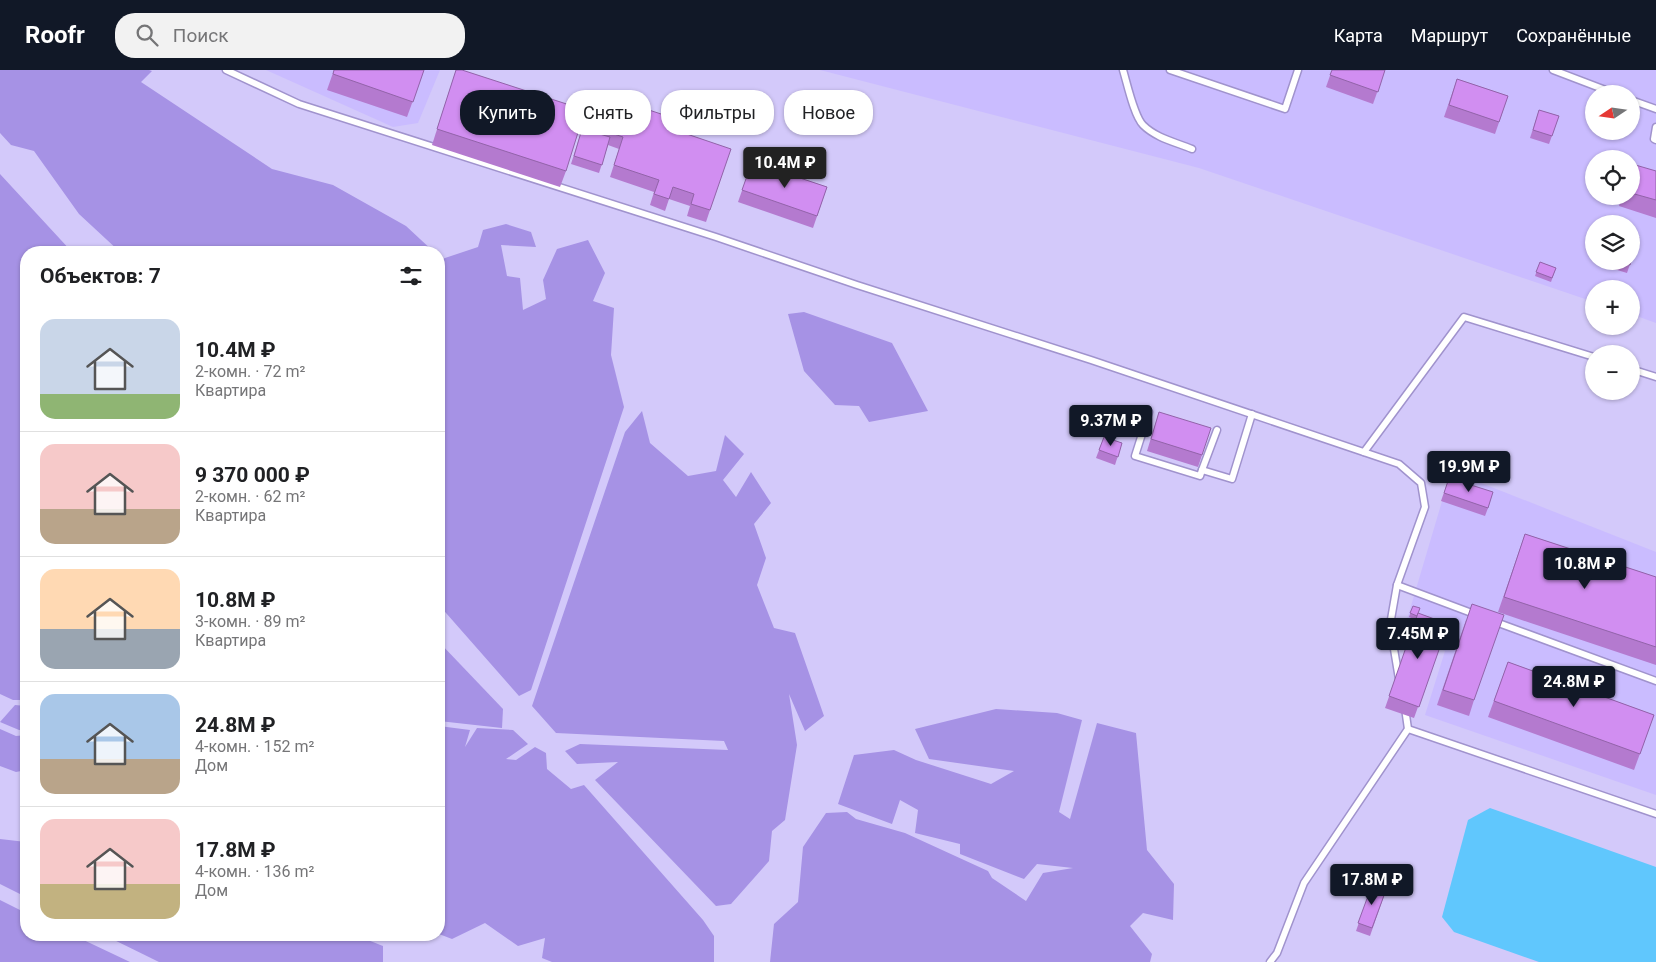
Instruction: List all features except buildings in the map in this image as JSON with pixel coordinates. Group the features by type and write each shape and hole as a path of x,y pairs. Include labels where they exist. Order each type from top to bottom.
{"lane":[{"path":"226,70 299,104 716,237 1399,464 1421,483 1425,507 1397,585 1390,625 1402,691"},
{"path":"1123,70 1141,124 1157,136 1192,148"},
{"path":"1170,70 1285,109 1298,70"},
{"path":"1553,70 1592,85"},
{"path":"1640,103 1656,109"},
{"path":"1656,127 1654,139 1656,140"},
{"path":"1364,452 1464,317 1585,354"},
{"path":"1640,372 1656,377"},
{"path":"1149,412 1135,456 1200,476 1217,430"},
{"path":"1202,470 1232,479 1252,414"},
{"path":"1397,585 1480,616"},
{"path":"1490,620 1656,681"},
{"path":"1270,962 1277,953 1304,883 1408,728 1403,700"},
{"path":"1408,728 1656,814"}],"shaded area":[{"path":"0,70 149,70 152,71 141,82 272,169 333,185 406,226 428,246 114,246 79,214 34,151 11,145 0,133"},
{"path":"266,70 440,70 418,123 393,127"},
{"path":"820,70 1656,70 1656,323 1640,317 1640,280 1585,280 1585,299 1199,168"},
{"path":"0,174 66,246 20,246 20,700 13,700 0,694"},
{"path":"506,224 531,232 536,247 501,245 507,276 520,278 523,310 546,299 543,280 557,249 588,240 605,273 593,301 614,308 611,355 624,407 531,690 519,696 445,612 445,258 478,247 483,230"},
{"path":"804,312 892,343 928,411 869,422 859,406 835,405 804,371 788,314"},
{"path":"642,411 650,443 688,476 716,471 725,435 744,454 723,480 736,497 751,472 771,503 754,524 766,558 757,585 774,628 795,633 824,716 805,731 789,694 797,745 785,820 772,831 769,861 731,904 716,906 595,780 618,762 577,764 565,751 580,744 728,750 724,741 556,733 532,706 625,432"},
{"path":"1451,471 1656,552 1656,795 1425,715 1445,651 1403,633"},
{"path":"445,648 503,709 502,728 445,722"},
{"path":"15,705 20,705 20,730 0,722"},
{"path":"996,709 1057,713 1082,720 1059,812 1070,819 1097,723 1136,733 1147,850 1174,884 1173,920 1143,913 1130,926 1152,954 1150,962 770,962 774,924 798,902 803,847 826,813 847,812 856,819 905,833 988,871 992,878 1026,901 1043,873 1073,868 1037,864 1024,879 960,854 960,844 915,833 918,810 900,800 892,824 838,804 854,755 894,750 916,760 991,784 1014,771 929,759 915,729"},
{"path":"445,727 470,730 465,747 477,728 513,730 528,744 506,759 516,760 535,747 546,753 547,769 571,789 584,785 703,920 714,936 714,962 552,962 542,958 545,938 518,946 485,923 452,939 445,936"},
{"path":"0,729 16,736 20,736 20,771 16,772 0,766"},
{"path":"0,839 20,841 20,894 0,884"},
{"path":"0,900 20,910 20,941 86,941 130,962 0,962"},
{"path":"116,941 370,941 383,946 383,962 159,962"}],"water":[{"path":"1490,808 1656,867 1656,962 1539,962 1454,932 1442,917 1468,820"}]}
